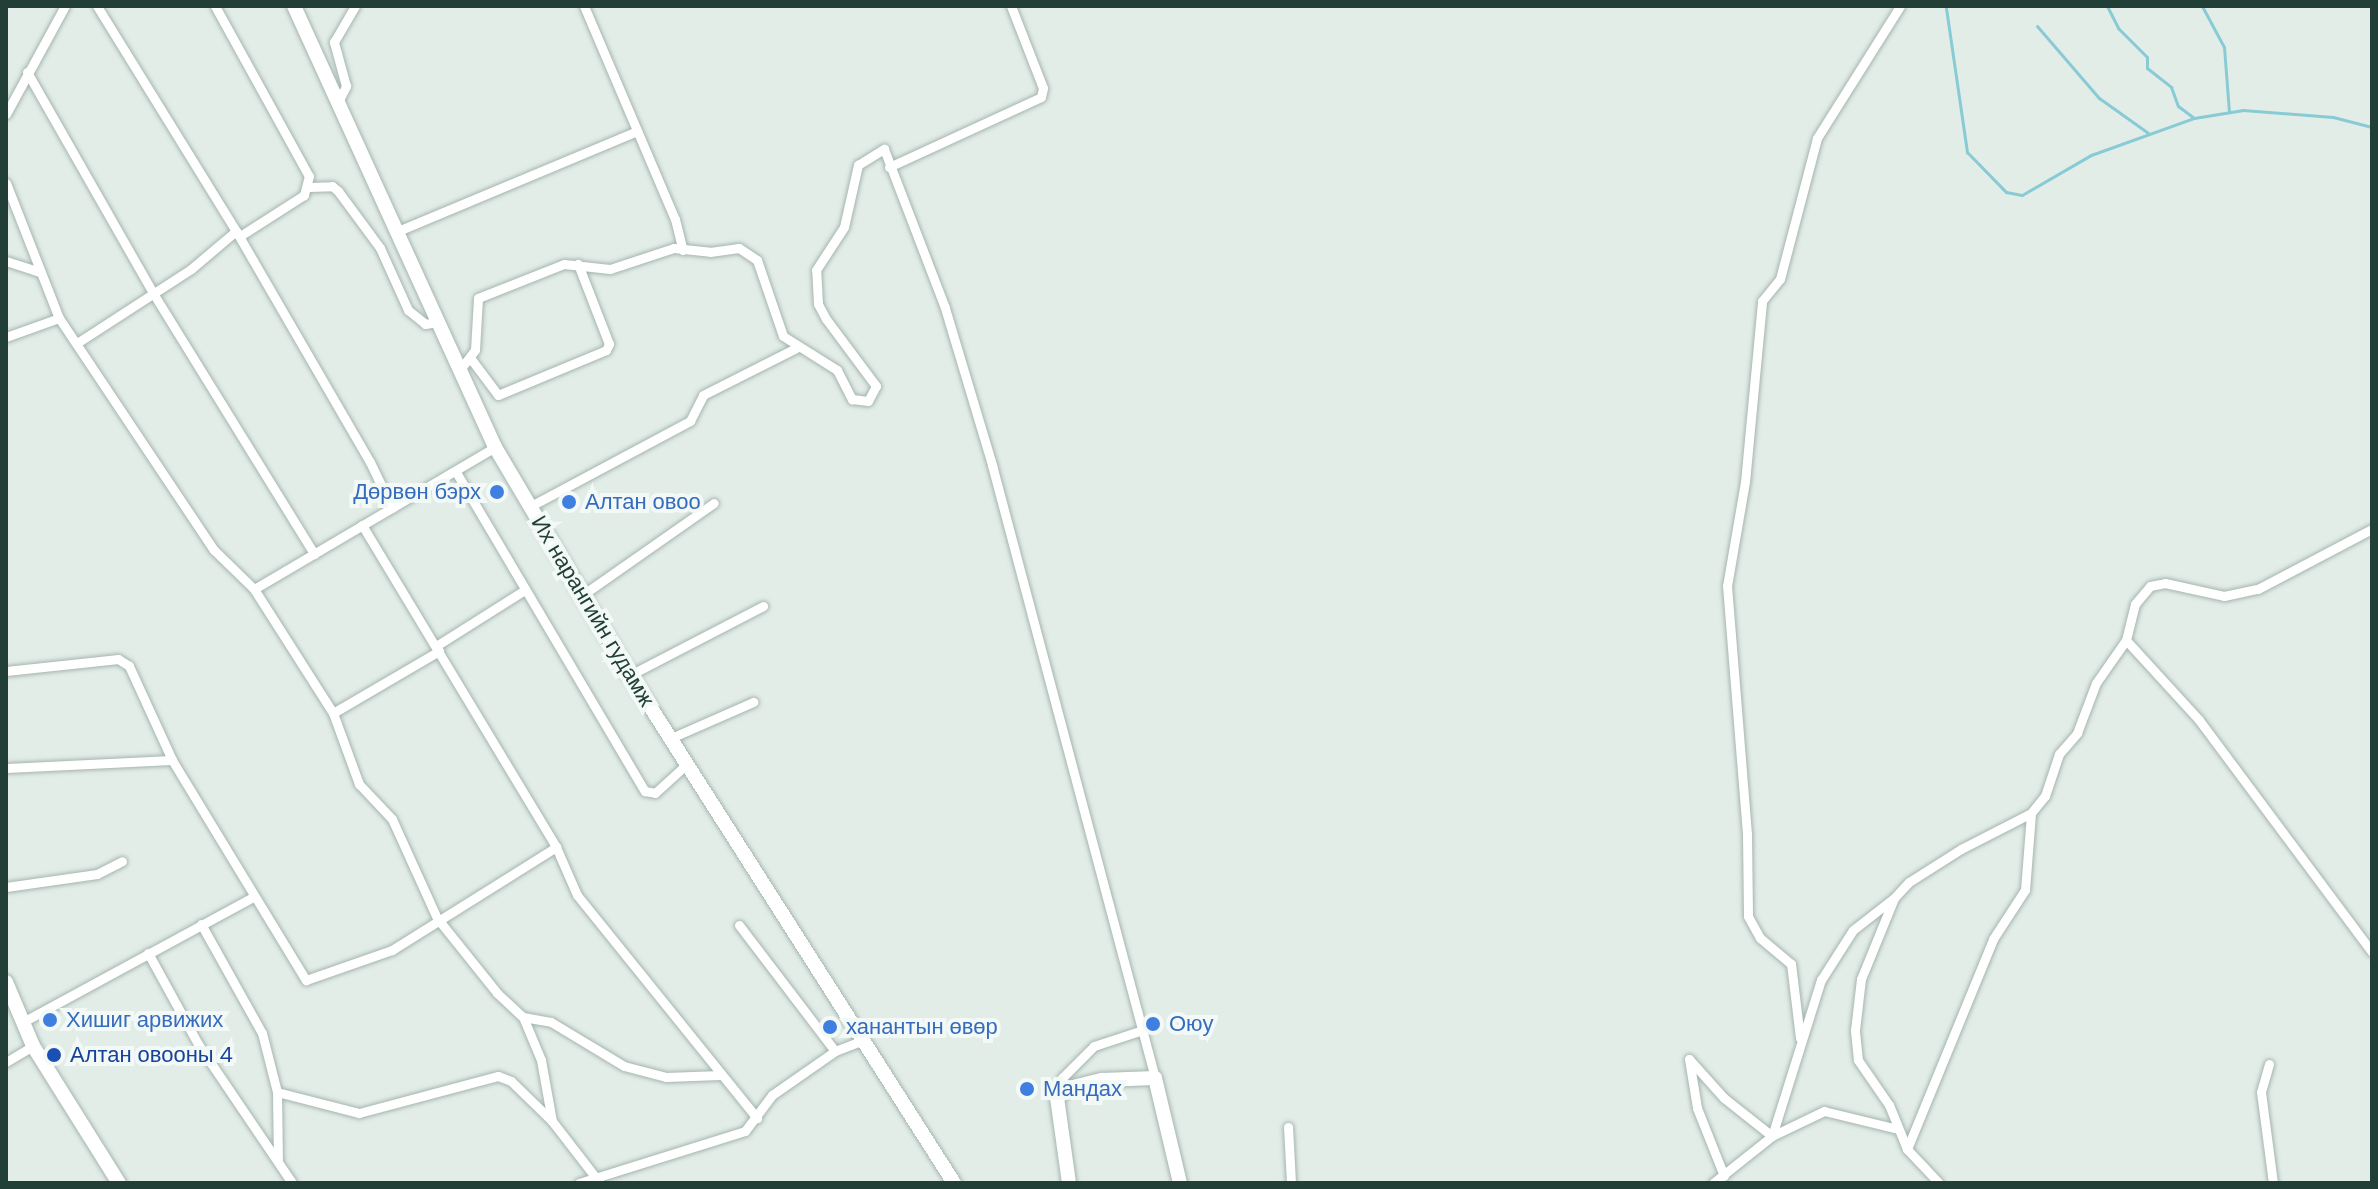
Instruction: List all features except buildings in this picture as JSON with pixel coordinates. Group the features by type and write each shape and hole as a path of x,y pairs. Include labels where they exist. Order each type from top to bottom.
{"main road":[{"name":"Их нарангийн гудамж","path":"294,6 495,447 630,675 954,1183"},
{"path":"6,982 33,1046 119,1183"},
{"path":"1069,1183 1057,1098 1069,1088 1102,1080 1155,1078 1180,1183"}],"street":[{"path":"6,114 65,6"},
{"path":"97,6 238,233 392,508"},
{"path":"215,6 309,176 309,187"},
{"path":"339,100 346,86 334,42 355,6"},
{"path":"584,6 683,250"},
{"path":"889,167 1041,97 1043,88 1011,6"},
{"path":"1800,1038 1791,964 1760,938 1748,916 1747,834 1727,586 1745,482 1762,301 1780,279 1817,138 1900,6"},
{"path":"27,72 153,293 314,554"},
{"path":"398,231 637,131"},
{"path":"459,371 471,359 478,298 564,264 610,269 674,248 739,248 751,253 783,336 796,348 837,370 852,399 859,402 874,396 872,377 818,304 816,270 844,227 858,165 884,149 945,308 992,465 1155,1078"},
{"path":"6,183 59,318 139,443 214,550 254,589 333,713 359,784 392,819 437,918 523,1017 541,1060 552,1121"},
{"path":"77,343 238,233 273,219 309,187 332,186 338,191 380,248 408,310 425,324 438,322"},
{"path":"6,261 40,272"},
{"path":"471,359 498,395 606,350 609,344 578,264"},
{"path":"6,337 59,318"},
{"path":"529,507 690,421 703,395 796,348"},
{"path":"254,589 495,447"},
{"path":"456,472 523,591 645,791 655,793 688,763"},
{"path":"581,596 714,503"},
{"path":"362,525 556,847 577,895 757,1118"},
{"path":"1772,1136 1800,1038 1821,980 1853,930 1909,882 1961,849 2031,813 2045,796 2059,754 2077,733 2096,683 2126,640 2135,604 2150,586 2165,583 2224,596 2258,589 2372,529"},
{"path":"333,713 438,649 523,591"},
{"path":"630,675 763,606"},
{"path":"2126,640 2199,720 2372,952"},
{"path":"6,671 118,659 129,666 172,760 306,980 392,950 437,918 556,847"},
{"path":"671,738 753,702"},
{"path":"6,768 172,760"},
{"path":"1907,1149 1993,939 2025,890 2031,813"},
{"path":"6,887 97,874 122,861"},
{"path":"21,1023 253,897"},
{"path":"1894,898 1861,979 1855,1030 1858,1060 1889,1105 1907,1149 1939,1183"},
{"path":"201,924 262,1033 277,1092 278,1160"},
{"path":"739,925 835,1051"},
{"path":"148,953 198,1044 292,1183"},
{"path":"523,1017 551,1022 624,1066 666,1077 720,1075"},
{"path":"1057,1098 1062,1078 1094,1046 1143,1030"},
{"path":"579,1183 598,1180 745,1131 757,1118 763,1102 835,1051 864,1040"},
{"path":"6,1062 33,1046"},
{"path":"1724,1176 1697,1108 1689,1059 1724,1098 1772,1136"},
{"path":"2269,1064 2261,1092 2273,1183"},
{"path":"277,1092 359,1113 498,1076 511,1081 552,1121 598,1180"},
{"path":"1713,1183 1772,1136 1824,1111 1898,1129"},
{"path":"1288,1127 1291,1183"}],"waterway":[{"path":"2107,6 2118,28 2147,57 2147,68 2171,87 2178,106 2194,118"},
{"path":"2202,6 2224,47 2229,112"},
{"path":"1946,8 1967,152 2006,192 2022,195 2091,155 2194,118 2243,110 2333,117 2372,127"},
{"path":"2037,26 2099,98 2148,133"}],"place":[{"name":"Дөрвөн бэрх","path":"497,492"},
{"name":"Алтан овоо","path":"569,502"},
{"name":"Хишиг арвижих","path":"50,1020"},
{"name":"Оюу","path":"1153,1024"},
{"name":"ханантын өвөр","path":"830,1027"},
{"name":"Алтан овооны 4","path":"54,1055"},
{"name":"Мандах","path":"1027,1089"}]}
